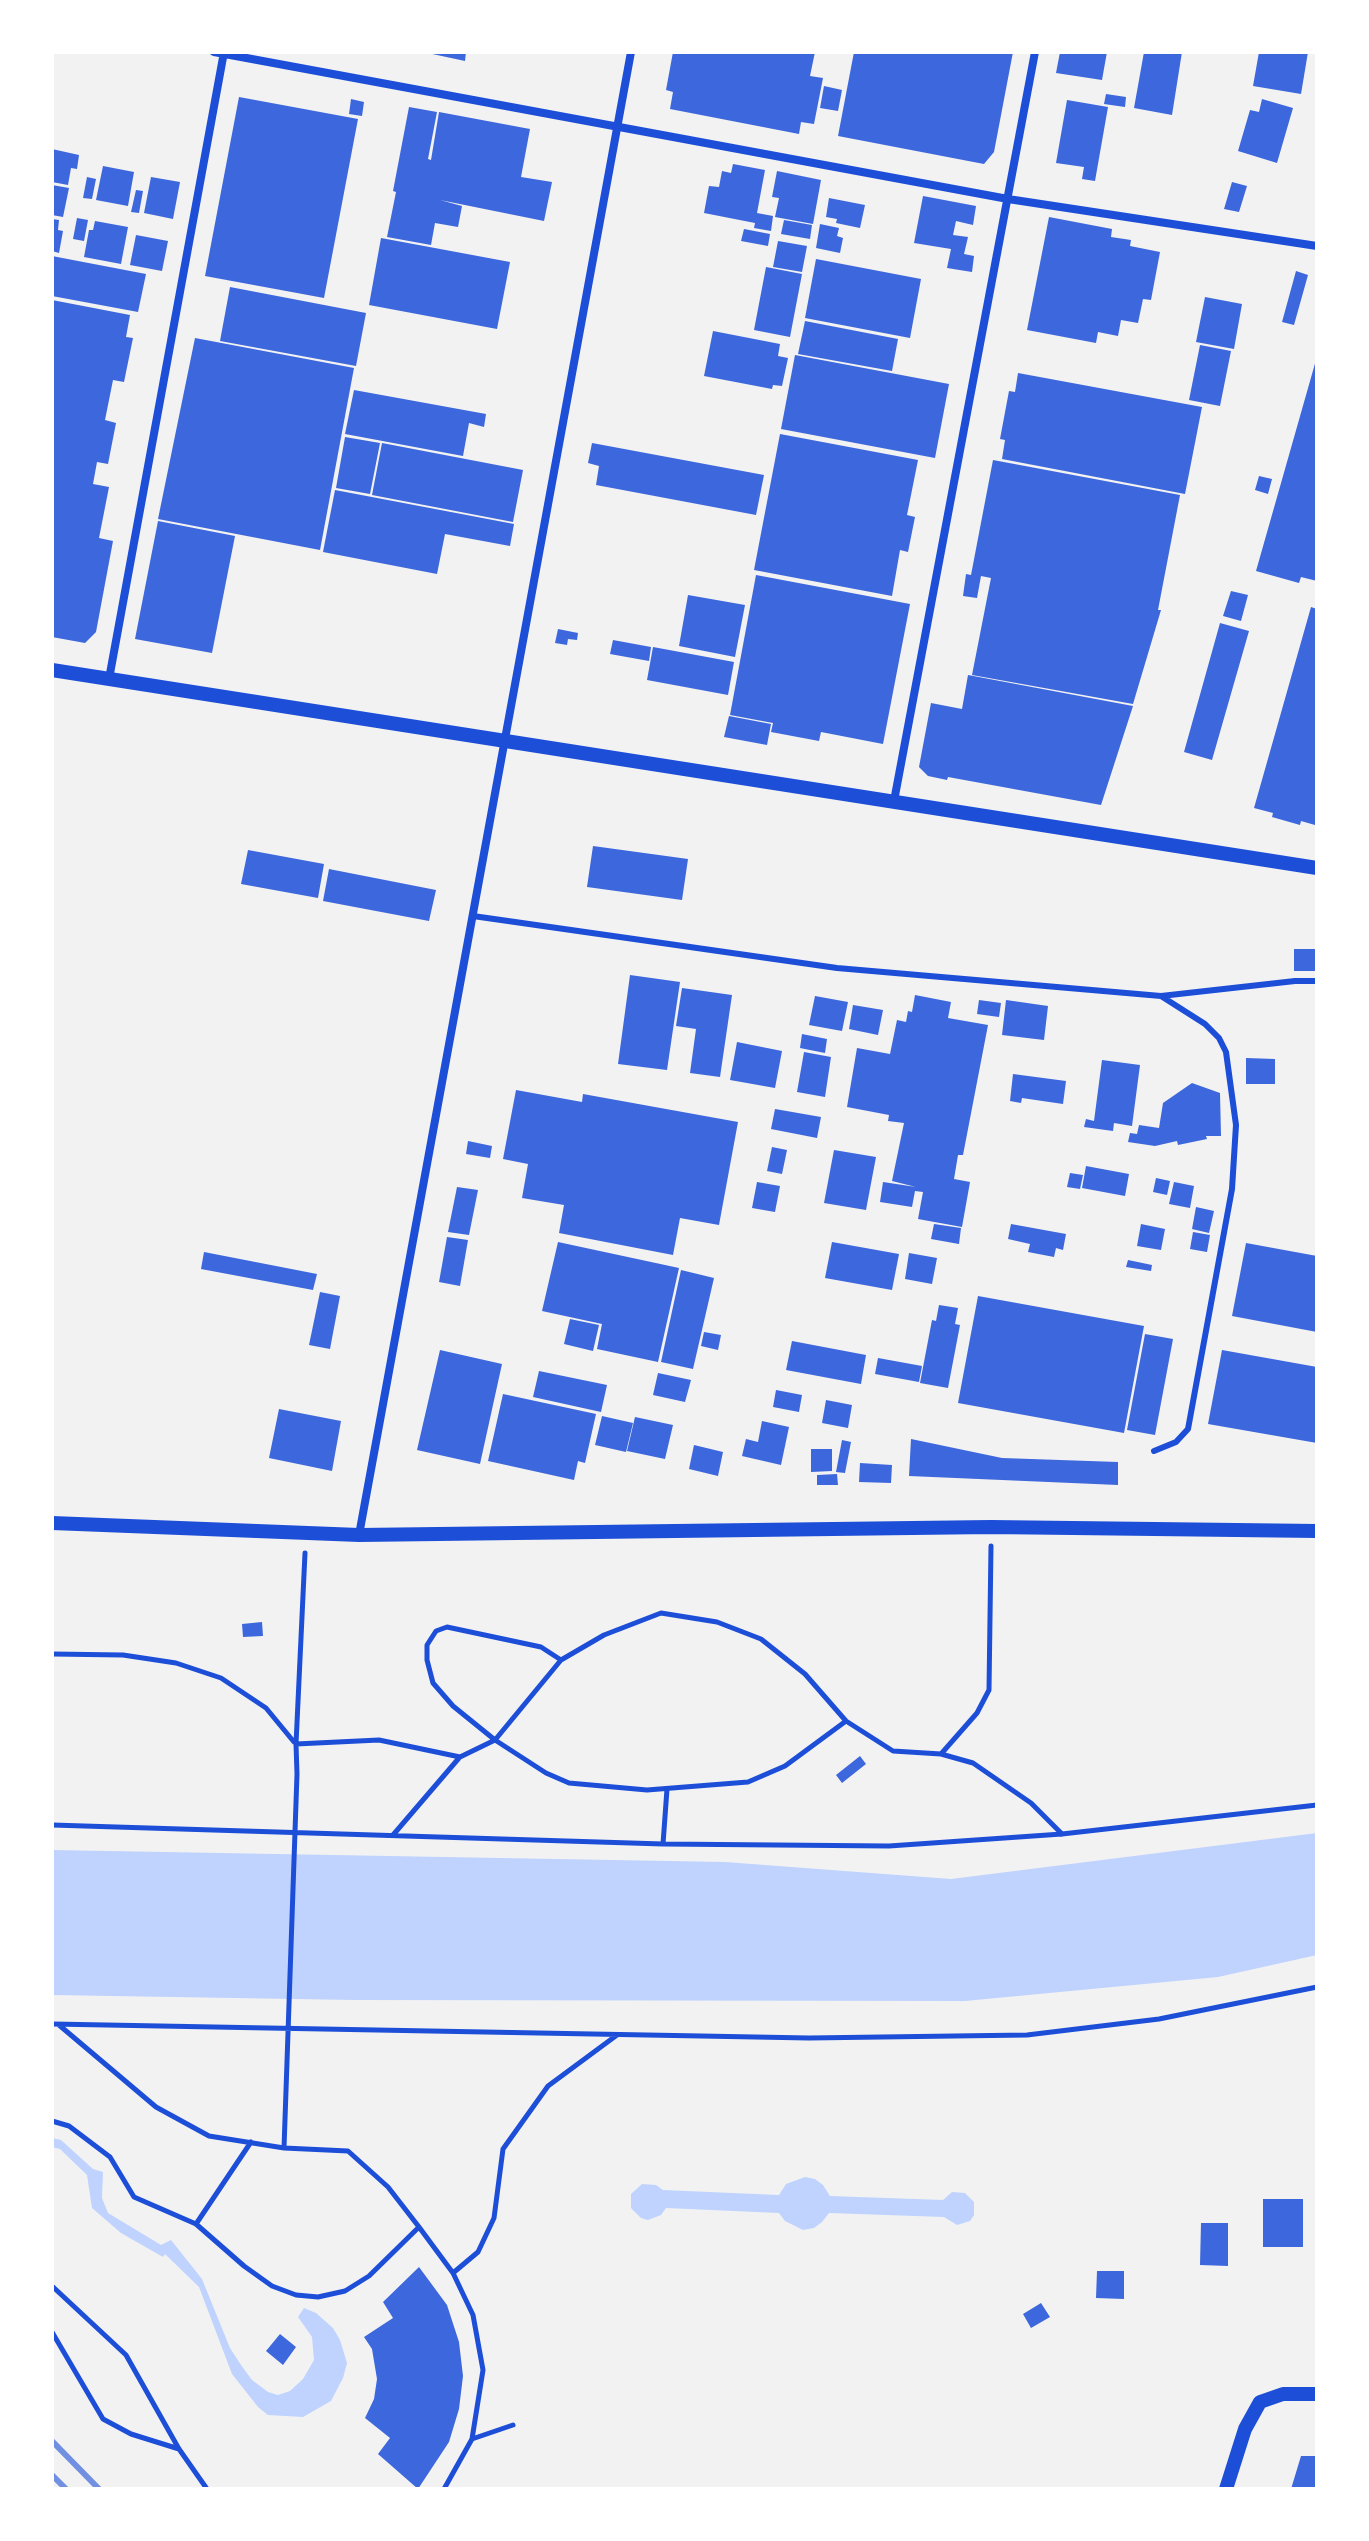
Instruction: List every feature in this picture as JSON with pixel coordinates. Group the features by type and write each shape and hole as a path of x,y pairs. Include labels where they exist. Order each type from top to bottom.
{"street":[{"path":"359,1535 631,52"},
{"path":"894,801 1035,52"},
{"path":"109,679 220,53 1008,199 1317,246"},
{"path":"52,670 1317,868"},
{"path":"52,1523 359,1535 991,1527 1317,1531"},
{"path":"1226,2489 1245,2429 1260,2402 1283,2394 1317,2394"}],"lane":[{"path":"473,916 837,968 1161,996 1317,981"},
{"path":"1154,1451 1176,1442 1188,1429 1232,1189 1236,1125 1226,1052 1219,1038 1205,1024 1161,996"}],"path":[{"path":"941,1754 977,1713 989,1690 991,1527"},
{"path":"284,2148 296,1744 306,1533"},
{"path":"392,1835 460,1757 495,1740 561,1660 604,1635 661,1613 717,1622 761,1639 805,1674 846,1721 893,1751 941,1754 973,1763 1031,1803 1062,1834"},
{"path":"561,1660 541,1647 447,1627 436,1631 427,1645 433,1683 453,1706 495,1740 546,1773 569,1783 607,1788 667,1789 748,1782 785,1766 846,1721"},
{"path":"52,1654 123,1655 176,1663 221,1678 266,1708 296,1744"},
{"path":"296,1744 379,1740 460,1757"},
{"path":"663,1844 667,1789"},
{"path":"52,1825 663,1844 889,1846 1062,1834 1317,1805"},
{"path":"55,2024 809,2038 1027,2035 1159,2019 1317,1987"},
{"path":"55,2024 156,2107 209,2136 284,2148 348,2151 388,2187 453,2273 473,2315 483,2370 472,2439 444,2489"},
{"path":"453,2273 478,2252 494,2218 503,2149 524,2118 548,2086 618,2035"},
{"path":"52,2121 78,2132 110,2157 134,2197 196,2224 272,2286 296,2295 318,2297 345,2291 369,2276 419,2227"},
{"path":"196,2224 251,2142"},
{"path":"52,2286 126,2355 179,2449 207,2489"},
{"path":"52,2332 103,2419 131,2434 179,2449"},
{"path":"472,2439 513,2425"}],"water":[{"path":"1317,1833 1317,1955 1218,1977 965,2001 355,2000 52,1995 52,1850 725,1862 951,1879"},
{"path":"52,2138 61,2140 93,2169 103,2172 102,2198 108,2213 161,2245 171,2240 202,2279 230,2348 252,2380 268,2392 278,2395 290,2391 303,2379 314,2360 312,2337 298,2317 304,2308 316,2313 333,2328 347,2363 331,2401 303,2417 268,2415 258,2407 232,2374 199,2287 165,2254 163,2257 121,2233 92,2208 87,2175 60,2149 52,2147"},
{"path":"805,2177 823,2185 830,2196 943,2200 952,2192 965,2193 974,2202 974,2215 970,2221 957,2225 944,2217 829,2213 814,2228 803,2230 785,2221 779,2213 666,2208 661,2215 648,2220 641,2218 631,2208 631,2194 642,2184 656,2185 663,2190 779,2195 786,2184"}],"building":[{"path":"423,52 466,52 465,61"},
{"path":"673,52 815,52 810,76 823,78 814,124 801,122 799,134 670,109 673,92 666,90"},
{"path":"854,52 1013,52 994,152 984,164 838,136"},
{"path":"1060,52 1107,52 1102,80 1056,73"},
{"path":"1144,52 1182,52 1172,115 1134,108"},
{"path":"1259,52 1308,52 1301,94 1253,86"},
{"path":"824,86 842,90 838,111 820,108"},
{"path":"1106,94 1126,97 1125,107 1104,104"},
{"path":"239,97 358,119 324,298 205,276"},
{"path":"351,99 364,102 362,116 349,114"},
{"path":"1262,99 1293,108 1277,163 1238,151 1250,110 1259,112"},
{"path":"1067,100 1108,107 1095,181 1082,179 1084,167 1056,163"},
{"path":"409,107 437,112 428,159 431,160 439,112 530,129 521,177 552,182 544,221 440,200 462,206 458,227 435,223 431,245 387,237"},
{"path":"52,149 79,155 77,169 71,168 68,185 52,182"},
{"path":"733,164 765,170 757,213 773,216 771,231 754,228 755,223 704,213 709,186 719,187 722,171 731,173"},
{"path":"103,166 134,172 128,206 96,200"},
{"path":"777,171 821,180 813,224 775,217 779,198 772,197"},
{"path":"87,177 96,179 92,199 83,198"},
{"path":"151,177 180,182 173,219 144,213"},
{"path":"1232,182 1247,186 1239,212 1224,209"},
{"path":"52,185 69,188 63,217 52,215"},
{"path":"136,190 143,191 139,213 131,212"},
{"path":"923,196 976,206 973,225 956,221 953,235 968,237 964,254 974,256 972,272 947,268 951,249 914,243"},
{"path":"829,198 865,205 860,228 836,223 837,219 826,217"},
{"path":"1049,217 1112,229 1111,237 1131,240 1130,246 1160,252 1151,300 1143,299 1138,323 1121,320 1118,336 1098,332 1096,343 1027,330"},
{"path":"77,218 88,220 84,241 73,239"},
{"path":"52,219 59,220 58,230 63,231 59,253 52,251"},
{"path":"784,220 812,225 810,239 781,234"},
{"path":"95,221 128,227 121,264 84,257 89,230 93,230"},
{"path":"820,224 839,228 837,236 843,238 840,253 816,248"},
{"path":"744,229 770,234 768,246 741,241"},
{"path":"136,235 168,241 162,271 130,265"},
{"path":"381,238 510,262 497,329 369,305"},
{"path":"778,241 807,246 802,272 773,267"},
{"path":"52,256 146,274 138,312 52,296"},
{"path":"816,259 921,279 910,338 805,318"},
{"path":"766,267 802,274 790,337 754,330"},
{"path":"1296,271 1308,275 1294,325 1282,322"},
{"path":"230,287 366,313 356,366 220,341"},
{"path":"1205,297 1242,304 1234,349 1196,342"},
{"path":"52,300 130,315 126,337 133,338 124,382 113,380 105,420 116,423 108,464 97,462 93,484 109,487 99,538 113,541 96,632 85,643 52,637"},
{"path":"805,321 898,339 892,371 798,354"},
{"path":"713,331 780,344 778,356 788,358 782,386 773,385 772,389 704,376"},
{"path":"195,338 354,368 320,550 158,519"},
{"path":"1200,345 1231,351 1220,406 1189,400"},
{"path":"795,355 949,384 935,458 781,429"},
{"path":"1316,360 1317,581 1301,577 1299,583 1256,571"},
{"path":"1018,373 1202,407 1185,494 1002,459 1005,440 1000,439 1009,391 1015,392"},
{"path":"354,390 486,414 484,427 469,423 463,456 345,434"},
{"path":"780,434 918,460 907,515 915,517 908,552 900,550 892,596 754,570"},
{"path":"345,437 380,443 370,494 336,488"},
{"path":"382,443 523,470 513,522 372,495"},
{"path":"592,443 764,475 756,515 596,485 599,466 588,463"},
{"path":"993,460 1180,495 1158,610 1161,610 1133,704 972,675 991,578 981,576 977,598 963,596 966,574 971,575"},
{"path":"1259,476 1272,479 1268,494 1255,490"},
{"path":"335,490 514,524 510,546 445,534 437,574 323,552"},
{"path":"158,521 235,536 212,653 135,639"},
{"path":"756,575 910,604 883,744 821,732 819,741 771,732 773,723 730,715"},
{"path":"1231,591 1248,595 1241,621 1223,616"},
{"path":"688,595 745,605 735,657 679,646"},
{"path":"1311,607 1317,609 1317,818 1315,825 1301,821 1300,825 1254,808"},
{"path":"1220,623 1249,631 1212,760 1184,752"},
{"path":"558,629 578,633 577,640 568,639 567,645 555,643"},
{"path":"613,640 651,647 649,661 610,654"},
{"path":"653,647 734,662 728,695 647,680"},
{"path":"968,675 1133,706 1101,805 928,776 919,767 931,703 962,709"},
{"path":"729,716 771,724 767,745 724,737"},
{"path":"593,846 688,859 682,900 587,887"},
{"path":"248,850 324,864 318,898 241,884"},
{"path":"329,869 436,890 429,921 323,901"},
{"path":"1294,949 1317,949 1317,971 1294,971"},
{"path":"630,975 680,982 667,1070 618,1064"},
{"path":"682,988 732,995 720,1077 690,1073 696,1029 676,1026"},
{"path":"915,995 951,1002 948,1018 988,1025 963,1155 958,1155 954,1179 970,1182 962,1227 918,1219 923,1192 915,1191 912,1207 880,1202 883,1182 916,1187 892,1181 904,1123 888,1121 889,1115 847,1107 857,1048 890,1054 897,1020 906,1022 908,1011 912,1012"},
{"path":"815,996 848,1002 842,1031 809,1025"},
{"path":"979,1000 1001,1003 999,1017 977,1014"},
{"path":"1006,1000 1048,1006 1044,1040 1002,1035"},
{"path":"853,1005 883,1010 878,1035 849,1029"},
{"path":"802,1034 827,1039 825,1053 800,1048"},
{"path":"737,1042 782,1051 775,1088 730,1080"},
{"path":"804,1052 831,1057 825,1097 797,1092"},
{"path":"1246,1058 1275,1059 1275,1084 1246,1084"},
{"path":"1102,1060 1140,1065 1132,1126 1114,1123 1113,1131 1084,1127 1086,1119 1094,1121"},
{"path":"1013,1074 1066,1081 1063,1104 1022,1098 1021,1103 1010,1101"},
{"path":"1192,1083 1220,1093 1221,1136 1206,1136 1207,1139 1178,1145 1177,1141 1155,1146 1128,1142 1130,1133 1137,1134 1139,1125 1159,1128 1163,1103"},
{"path":"516,1090 582,1102 583,1094 738,1122 719,1225 680,1218 673,1255 559,1233 564,1205 522,1198 528,1164 503,1159"},
{"path":"775,1109 821,1117 817,1138 771,1129"},
{"path":"468,1141 492,1146 490,1158 466,1154"},
{"path":"772,1147 787,1150 782,1174 767,1171"},
{"path":"834,1150 876,1157 866,1210 824,1203"},
{"path":"1086,1166 1129,1174 1125,1196 1082,1188"},
{"path":"1070,1173 1083,1175 1080,1189 1067,1187"},
{"path":"1156,1178 1170,1181 1167,1195 1153,1192"},
{"path":"757,1182 780,1186 775,1212 752,1208"},
{"path":"1174,1182 1194,1186 1190,1208 1169,1204"},
{"path":"457,1187 478,1190 469,1235 448,1232"},
{"path":"1196,1207 1214,1211 1209,1233 1192,1229"},
{"path":"934,1224 961,1228 959,1244 931,1239"},
{"path":"1011,1224 1066,1234 1063,1250 1056,1248 1054,1257 1028,1252 1030,1244 1008,1239"},
{"path":"1141,1224 1165,1229 1161,1250 1137,1246"},
{"path":"1193,1232 1210,1235 1207,1252 1190,1249"},
{"path":"447,1237 468,1240 460,1286 439,1282"},
{"path":"558,1242 679,1268 658,1362 597,1349 602,1324 542,1311"},
{"path":"832,1242 899,1254 892,1290 825,1278"},
{"path":"1246,1243 1317,1256 1317,1332 1232,1316"},
{"path":"204,1252 317,1274 313,1290 201,1269"},
{"path":"909,1253 937,1258 932,1284 905,1279"},
{"path":"1128,1260 1152,1265 1151,1271 1126,1267"},
{"path":"681,1270 714,1278 693,1369 661,1362"},
{"path":"320,1292 340,1296 330,1349 309,1345"},
{"path":"978,1296 1144,1326 1124,1433 958,1403"},
{"path":"939,1305 958,1308 955,1324 960,1325 948,1388 920,1383 932,1320 936,1321"},
{"path":"570,1319 599,1325 593,1351 564,1344"},
{"path":"704,1332 721,1335 718,1350 701,1346"},
{"path":"1145,1334 1173,1339 1155,1435 1127,1430"},
{"path":"792,1341 866,1355 861,1384 786,1370"},
{"path":"440,1350 502,1364 480,1464 417,1450"},
{"path":"1222,1350 1317,1367 1317,1443 1208,1424"},
{"path":"878,1358 922,1366 919,1382 875,1374"},
{"path":"539,1371 607,1385 601,1412 533,1397"},
{"path":"658,1373 691,1380 685,1402 653,1395"},
{"path":"776,1390 802,1395 799,1412 773,1407"},
{"path":"503,1394 596,1414 585,1463 578,1461 574,1480 488,1461"},
{"path":"826,1400 852,1405 848,1428 822,1423"},
{"path":"279,1409 341,1421 332,1471 269,1458"},
{"path":"602,1416 633,1423 626,1452 595,1445"},
{"path":"635,1417 673,1425 665,1459 627,1451"},
{"path":"762,1421 789,1427 781,1465 742,1456 746,1439 758,1442"},
{"path":"911,1439 1002,1458 1118,1462 1118,1485 909,1476"},
{"path":"842,1440 851,1442 845,1473 836,1472"},
{"path":"694,1445 723,1452 718,1476 689,1469"},
{"path":"811,1449 832,1449 832,1471 811,1472"},
{"path":"860,1463 892,1465 891,1483 859,1482"},
{"path":"837,1474 838,1485 817,1485 817,1475"},
{"path":"262,1622 263,1636 243,1637 242,1624"},
{"path":"860,1756 866,1764 842,1783 836,1775"},
{"path":"1263,2199 1303,2199 1303,2247 1263,2247"},
{"path":"1201,2223 1228,2223 1228,2266 1200,2265"},
{"path":"419,2267 447,2305 459,2342 463,2376 459,2409 449,2442 418,2489 378,2454 390,2438 365,2418 374,2399 377,2379 372,2349 364,2337 393,2318 383,2302"},
{"path":"1097,2271 1124,2271 1124,2299 1096,2298"},
{"path":"1041,2303 1050,2317 1031,2328 1023,2314"},
{"path":"280,2334 296,2347 283,2365 266,2351"},
{"path":"1301,2456 1317,2456 1317,2489 1291,2489"}],"railway":[{"path":"52,2441 99,2489"},
{"path":"52,2475 66,2489"}]}
